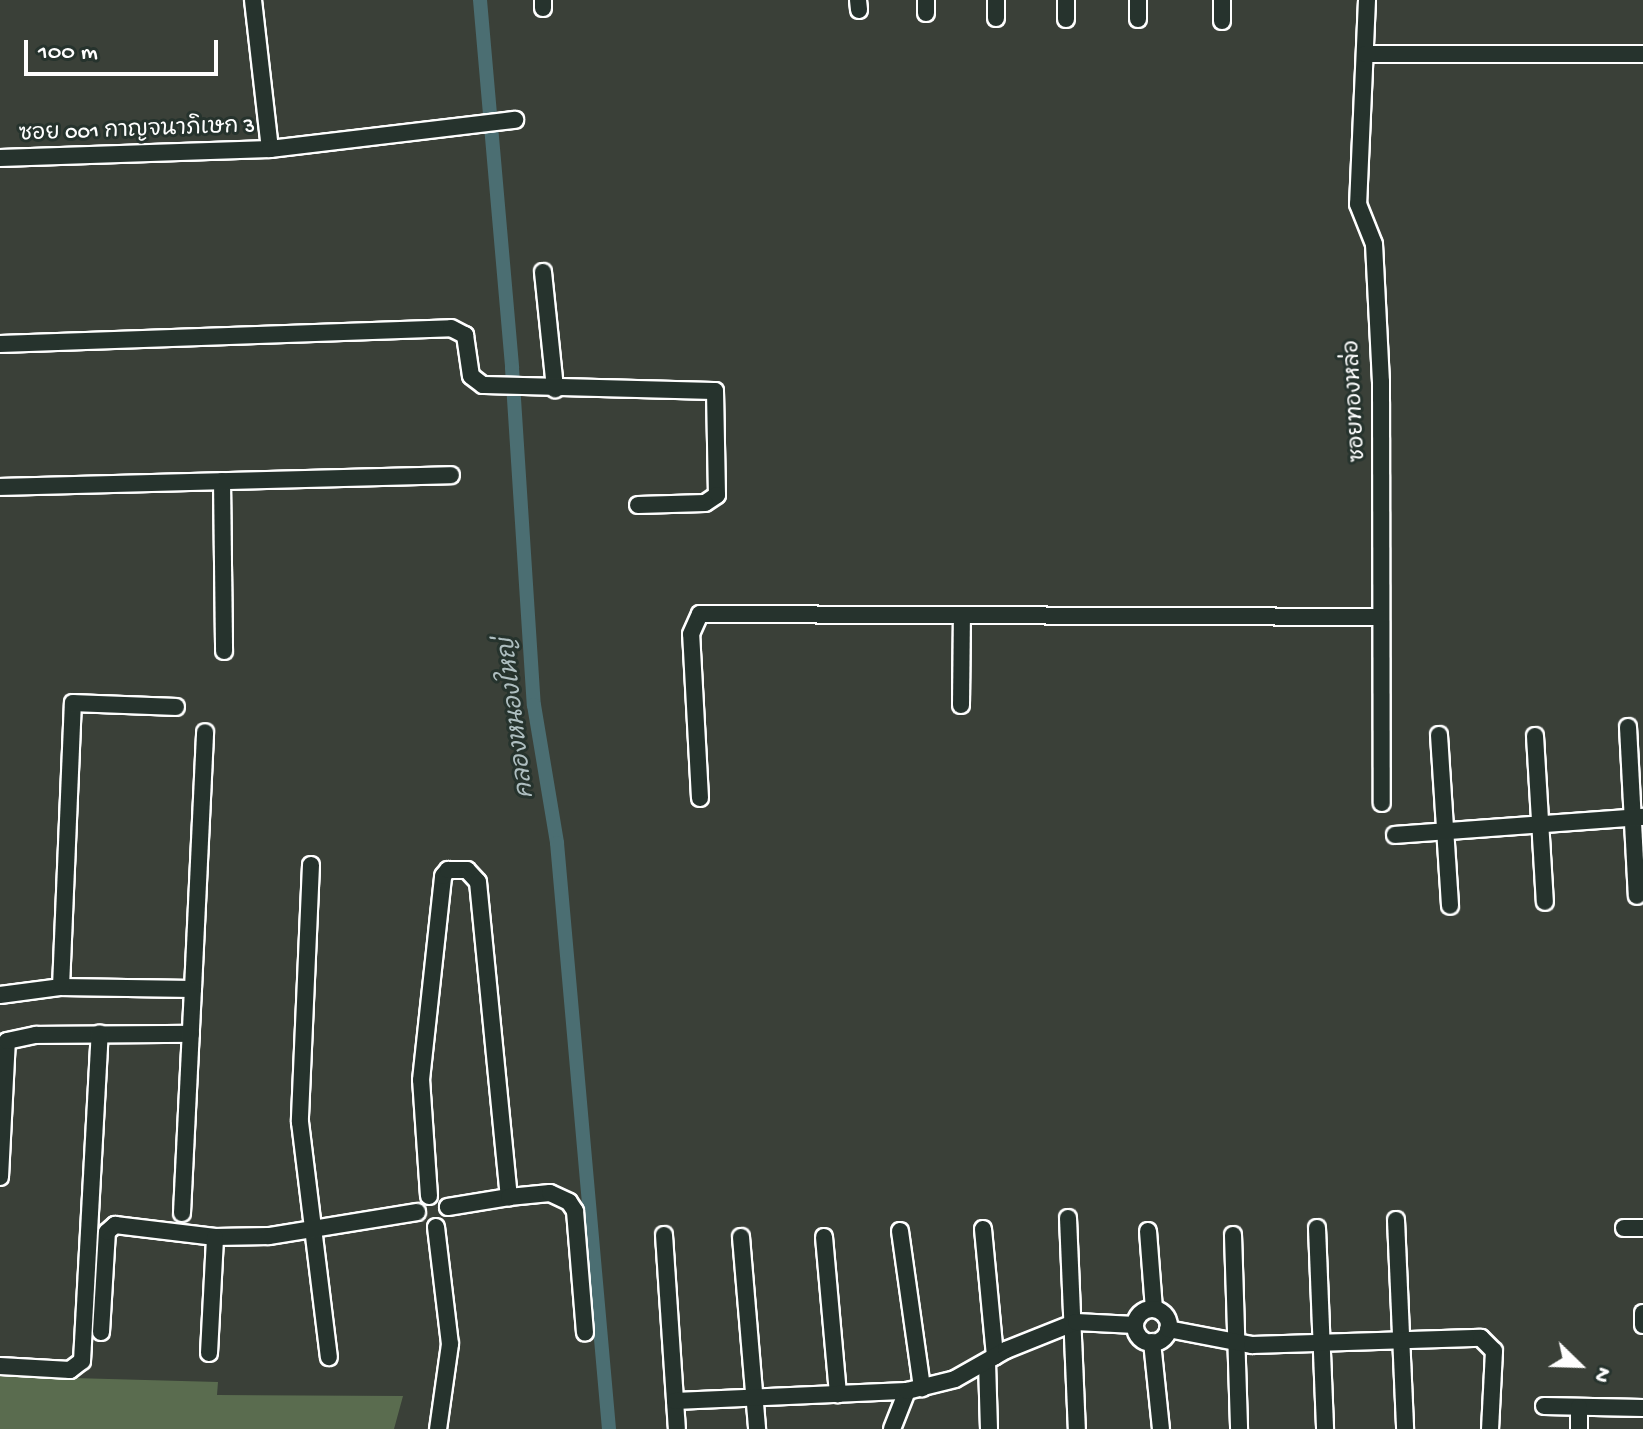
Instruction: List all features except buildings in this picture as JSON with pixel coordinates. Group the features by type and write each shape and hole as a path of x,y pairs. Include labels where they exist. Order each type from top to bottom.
{"street":[{"name":"ซอย 001 กาญจนาภิเษก 3","path":"0,158 270,149 253,0"},
{"path":"996,0 996,18"},
{"path":"1066,0 1066,19"},
{"path":"1138,0 1138,19"},
{"path":"1222,0 1222,21"},
{"name":"ซอยทองหล่อ","path":"1367,0 1358,204 1374,244 1376,282 1382,480 1378,617 1382,803"},
{"path":"1365,54 1643,54"},
{"path":"270,149 508,121"},
{"path":"543,272 555,389"},
{"path":"0,344 451,328 465,335 472,380 528,389 702,386 716,392 720,481 715,498 705,503 638,505"},
{"path":"0,487 451,475"},
{"path":"222,481 224,651"},
{"path":"700,798 691,634 700,614 1378,617"},
{"path":"961,705 962,615"},
{"path":"61,987 69,710 82,701 176,707"},
{"path":"1628,727 1640,817 1637,896"},
{"path":"182,1213 205,732"},
{"path":"1439,735 1450,906"},
{"path":"1535,736 1545,902"},
{"path":"1395,835 1640,817"},
{"path":"311,865 300,1122 329,1357"},
{"path":"101,1332 109,1228 118,1225 215,1237 314,1231 417,1212 429,1196 421,1080 443,876 448,870 467,870 478,882 509,1197"},
{"path":"0,995 61,987 193,989"},
{"path":"0,1177 3,1042 100,1033 191,1034"},
{"path":"0,1366 70,1370 82,1361 100,1033"},
{"path":"448,1207 550,1193 569,1202 575,1211 585,1333"},
{"path":"429,1196 439,1196 448,1207"},
{"path":"417,1212 425,1225 436,1227 445,1221 448,1207"},
{"path":"1068,1218 1076,1322 1077,1429"},
{"path":"1396,1220 1405,1429"},
{"path":"436,1227 450,1344 438,1429"},
{"path":"1317,1228 1325,1429"},
{"path":"1624,1228 1643,1228"},
{"path":"983,1229 991,1359 989,1429"},
{"path":"892,1429 914,1390 900,1231"},
{"path":"1148,1231 1154,1309"},
{"path":"664,1235 677,1429"},
{"path":"1233,1235 1239,1344 1239,1429"},
{"path":"209,1353 215,1237"},
{"path":"741,1237 757,1429"},
{"path":"824,1237 838,1394"},
{"path":"1152,1342 1138,1335 1135,1325 1144,1311 1154,1309 1167,1318 1168,1329"},
{"path":"1643,1313 1643,1325"},
{"path":"675,1401 754,1394 914,1390 1076,1322 1135,1325"},
{"path":"1168,1329 1239,1344 1324,1347 1469,1336 1493,1347 1490,1429"},
{"path":"1152,1342 1168,1329"},
{"path":"1152,1342 1161,1429"},
{"path":"1544,1406 1643,1408"},
{"path":"1579,1407 1579,1429"}],"green space":[{"path":"0,1376 218,1382 217,1395 403,1396 394,1429 0,1429"}],"waterway":[{"name":"คลองหนองใหญ่","path":"480,0 512,368 534,705 557,843 609,1429"}]}
